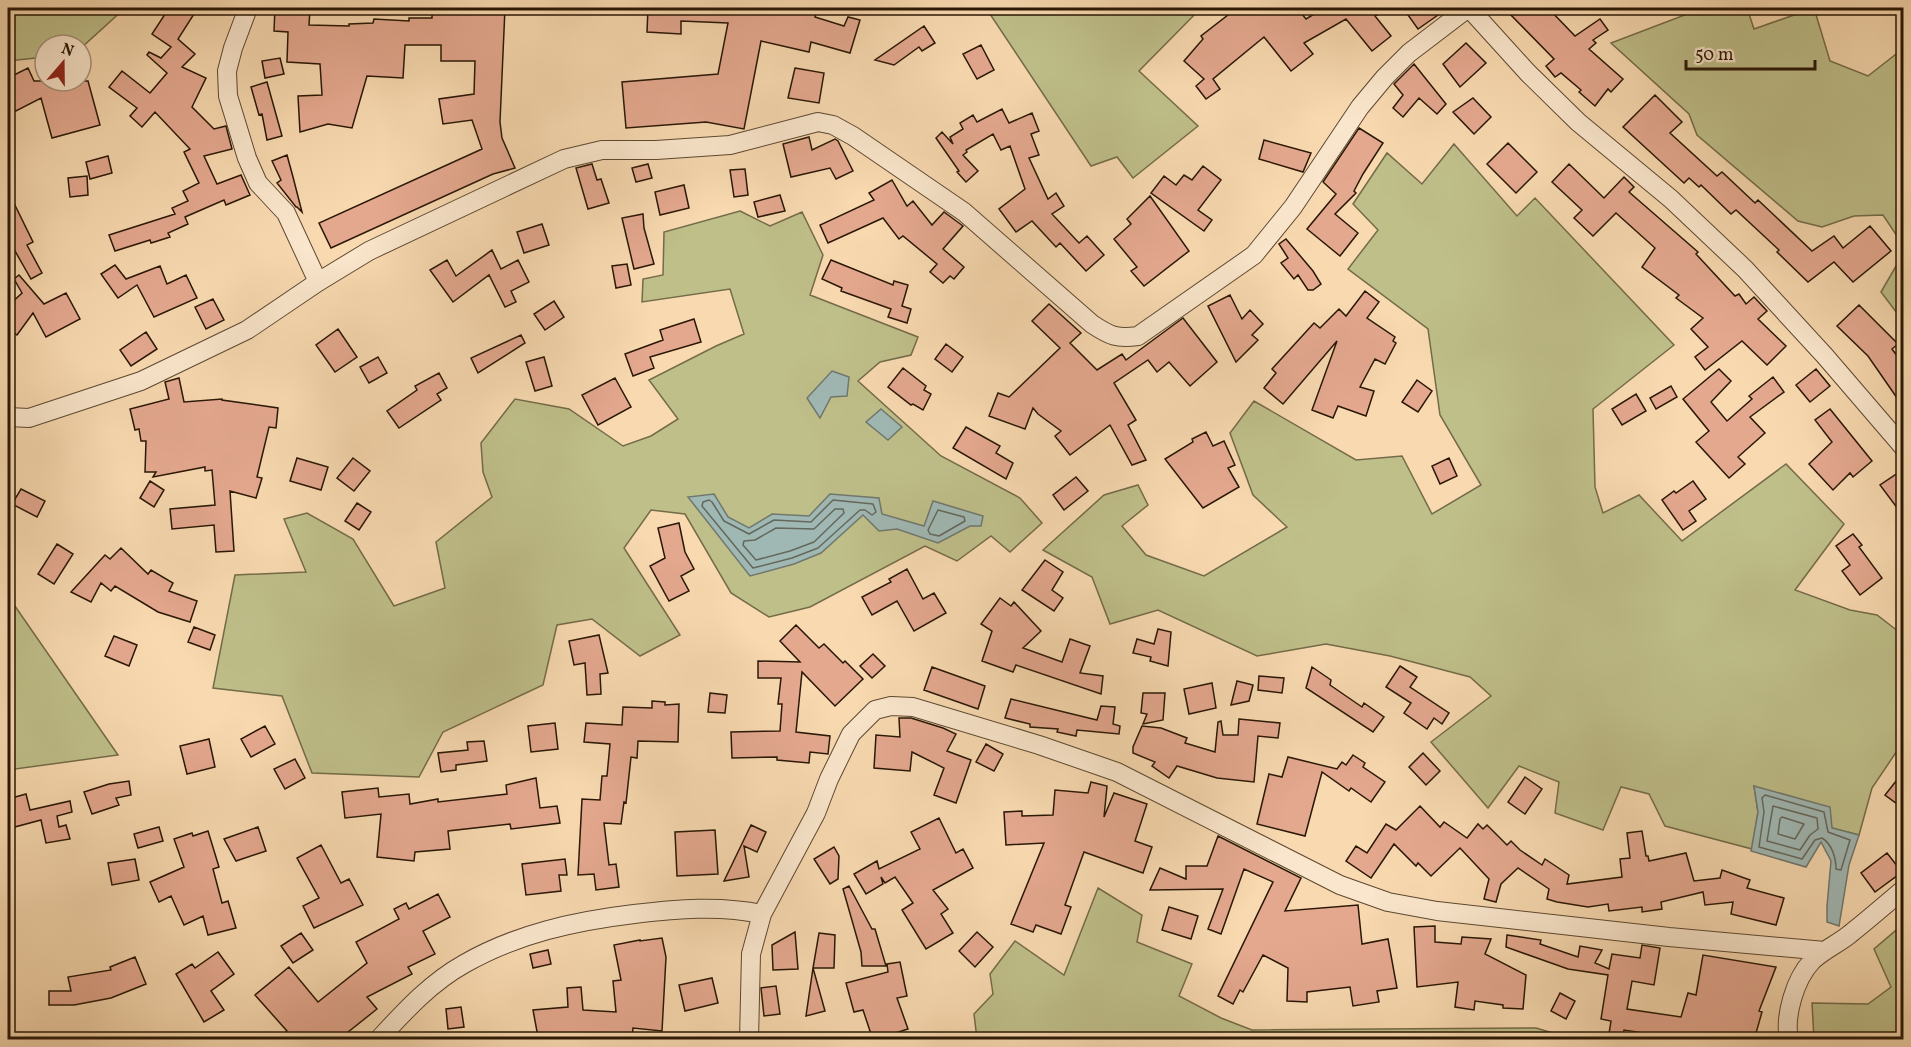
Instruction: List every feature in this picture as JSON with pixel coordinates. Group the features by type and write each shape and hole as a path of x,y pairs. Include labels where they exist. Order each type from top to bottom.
{"street":[{"path":"248,8 227,71 228,96 247,158 258,183 286,213 318,282"},
{"path":"8,417 29,418 141,381 248,330 318,282 369,251 564,159 602,150 656,150 730,145 818,122 832,125 854,136 964,212 1092,324 1121,339 1138,336 1254,255 1286,215 1360,107 1385,77 1409,53 1468,8 1528,73 1578,122 1671,199 1745,269 1825,356 1904,448"},
{"path":"749,1040 751,954 762,914 816,813 829,779 851,734 875,710 891,706 913,707 1040,745 1117,772 1340,885 1388,902 1437,911 1669,937 1826,951"},
{"path":"1790,1040 1787,1030 1791,1004 1800,978 1812,962 1849,935 1904,889"},
{"path":"378,1040 416,1000 462,964 520,937 566,925 673,909 716,908 762,914"}],"green space":[{"path":"8,8 125,8 93,37 93,33 33,33 33,58 8,61"},
{"path":"986,8 1201,8 1139,71 1198,126 1133,178 1117,157 1091,166"},
{"path":"1703,8 1747,8 1754,29 1814,8 1830,61 1868,76 1900,51 1904,56 1903,245 1883,215 1854,216 1822,227 1798,221 1697,135 1689,114 1611,43"},
{"path":"1454,144 1517,216 1535,198 1674,345 1593,409 1595,487 1603,513 1639,495 1682,541 1786,464 1844,524 1795,590 1850,610 1877,615 1903,635 1903,742 1872,788 1859,835 1832,828 1754,786 1758,812 1752,849 1665,826 1649,794 1621,787 1603,830 1555,813 1559,782 1519,766 1488,808 1431,742 1491,696 1470,677 1390,656 1326,644 1257,656 1158,610 1110,624 1092,577 1043,550 1104,495 1138,485 1148,505 1122,526 1146,555 1204,576 1287,527 1253,495 1230,433 1254,401 1356,460 1402,456 1432,514 1481,485 1440,415 1428,329 1348,269 1378,230 1353,204 1387,153 1422,184"},
{"path":"740,211 770,226 802,212 823,255 810,295 918,337 911,355 880,362 858,381 941,456 1020,498 1042,523 1010,552 991,536 957,561 925,546 810,607 769,617 731,593 685,514 651,510 624,548 680,635 640,656 592,619 557,625 543,685 443,732 419,777 312,773 282,696 213,688 235,575 306,572 284,519 307,513 353,539 394,606 445,588 436,542 492,497 483,472 481,443 515,399 569,409 623,446 651,436 678,419 649,380 744,334 730,289 642,302 643,279 663,275 664,232"},
{"path":"1903,254 1903,321 1881,292"},
{"path":"8,596 118,755 8,770"},
{"path":"1098,888 1142,915 1137,942 1192,964 1179,996 1221,1018 1252,1030 1536,1028 1573,1039 977,1039 974,1014 993,994 990,974 1015,941 1064,975"},
{"path":"1901,926 1904,928 1903,1039 1814,1039 1812,1003 1868,1004 1891,987 1874,949"}],"water":[{"path":"832,371 849,377 847,396 831,397 820,418 807,398"},
{"path":"881,409 902,427 888,440 866,422"},
{"path":"714,494 728,517 749,528 772,514 809,516 830,494 879,498 882,514 924,526 933,501 983,516 981,526 970,526 938,543 897,529 879,531 863,515 821,553 794,564 750,576 688,497"},
{"path":"1754,786 1830,807 1832,828 1859,835 1849,865 1839,926 1827,922 1831,861 1821,842 1806,867 1751,851 1758,812"}],"building":[{"path":"169,8 184,8 194,14 178,39 195,54 182,67 206,78 192,107 214,129 226,126 232,149 204,156 217,184 241,175 250,195 226,205 224,200 185,217 188,224 168,233 170,237 151,243 150,240 115,251 109,235 175,214 172,208 188,201 183,191 199,183 184,152 190,149 155,112 142,127 130,116 137,108 109,87 122,71 150,93 167,73 147,55 149,52 161,58 171,47 152,34"},
{"path":"275,8 310,10 309,25 349,26 349,24 373,23 374,19 409,21 409,18 432,18 432,8 505,8 500,122 502,138 515,168 493,174 331,248 319,223 482,149 472,120 443,124 439,99 474,94 475,61 441,61 441,45 405,45 403,78 367,76 352,128 328,124 300,132 298,96 322,95 320,64 287,62 288,32 274,31"},
{"path":"648,8 807,8 817,10 815,17 844,26 848,17 860,20 850,53 811,42 809,52 761,41 744,129 706,122 626,128 622,82 718,74 728,23 681,21 681,34 647,32"},
{"path":"1237,8 1297,8 1306,19 1324,8 1390,8 1375,16 1391,36 1372,51 1346,19 1304,43 1313,54 1291,71 1264,37 1213,79 1220,89 1206,99 1196,86 1204,79 1184,61 1203,39 1201,36"},
{"path":"1403,8 1448,8 1418,29"},
{"path":"1504,8 1548,8 1575,36 1600,19 1608,30 1593,40 1596,43 1589,49 1623,79 1611,92 1608,89 1595,106 1561,73 1555,77 1546,66 1554,59"},
{"path":"924,26 935,43 922,51 919,47 894,65 875,60"},
{"path":"1466,43 1486,63 1460,87 1443,64"},
{"path":"981,45 994,70 977,79 963,54"},
{"path":"280,58 284,74 265,78 262,61"},
{"path":"1414,64 1446,104 1437,114 1419,98 1403,117 1393,108 1403,95 1394,84"},
{"path":"28,68 33,79 33,93 91,93 100,125 52,138 41,98 8,115 8,78"},
{"path":"795,68 824,73 819,103 788,98"},
{"path":"267,82 282,136 267,140 262,114 259,115 251,87"},
{"path":"1655,95 1682,122 1670,133 1717,176 1722,172 1755,203 1758,200 1812,251 1834,236 1843,248 1870,226 1891,251 1853,282 1834,262 1808,282 1777,252 1779,250 1736,210 1731,214 1701,185 1699,187 1689,178 1684,183 1623,127"},
{"path":"1473,98 1491,117 1474,134 1453,112"},
{"path":"1002,109 1009,123 1032,113 1039,131 1031,134 1039,155 1029,158 1048,199 1056,193 1064,206 1052,214 1079,243 1087,236 1104,255 1086,271 1060,243 1056,247 1032,221 1016,232 999,209 1025,189 1010,146 1001,150 993,134 966,150 967,152 963,155 978,171 966,182 957,172 959,171 936,138 942,132 953,144 950,137 963,129 960,123 973,115 977,122"},
{"path":"1359,128 1383,143 1363,174 1354,191 1356,193 1335,214 1358,233 1340,256 1307,229 1336,194 1323,182"},
{"path":"809,137 812,150 835,139 838,141 853,171 836,179 830,168 791,177 783,144"},
{"path":"1264,140 1311,153 1303,172 1259,159"},
{"path":"1508,143 1537,172 1516,193 1487,164"},
{"path":"287,155 302,212 277,183 281,180 272,161"},
{"path":"108,156 112,173 90,179 86,162"},
{"path":"592,164 597,180 601,179 609,203 588,209 576,168"},
{"path":"648,164 652,178 636,182 632,168"},
{"path":"1569,164 1604,198 1624,177 1634,187 1629,192 1698,252 1696,254 1735,296 1739,294 1746,304 1754,297 1767,311 1758,319 1786,346 1767,365 1742,341 1705,370 1695,357 1708,347 1691,329 1703,318 1676,298 1679,295 1642,267 1655,248 1616,213 1593,236 1574,218 1582,210 1552,182"},
{"path":"1203,166 1221,180 1198,210 1212,220 1204,231 1151,193 1164,176 1176,185 1184,175 1192,180"},
{"path":"745,169 748,195 734,197 730,170"},
{"path":"87,176 88,195 70,197 68,178"},
{"path":"892,180 907,206 913,201 932,225 944,212 963,226 943,249 964,267 954,279 950,276 943,283 930,272 937,264 903,236 899,239 883,218 828,243 820,225 874,200 869,193"},
{"path":"684,185 689,208 660,215 655,192"},
{"path":"8,191 33,242 27,245 42,273 31,279 15,251 8,254"},
{"path":"780,195 785,211 758,217 754,202"},
{"path":"1150,196 1189,251 1144,286 1131,271 1137,267 1114,239 1131,224 1127,219"},
{"path":"643,214 644,228 654,264 634,269 622,218"},
{"path":"542,224 549,245 524,253 517,232"},
{"path":"1286,239 1321,284 1313,290 1308,290 1298,275 1294,279 1281,263 1288,258 1279,244"},
{"path":"492,250 501,269 518,260 529,282 511,291 516,302 505,307 489,275 453,302 430,270 447,260 456,276"},
{"path":"831,260 893,285 894,281 908,285 902,306 911,309 907,323 888,317 891,309 841,291 842,288 822,279"},
{"path":"627,264 631,285 616,288 612,266"},
{"path":"115,265 126,279 160,266 167,284 186,275 197,298 154,317 137,285 118,298 101,274"},
{"path":"19,275 44,304 66,293 80,319 46,337 33,313 17,335 8,329 8,306 22,293 14,279"},
{"path":"1365,291 1379,302 1367,318 1395,337 1393,341 1396,343 1385,364 1375,359 1360,387 1374,391 1366,416 1338,406 1333,418 1312,410 1337,341 1283,404 1264,388 1276,373 1272,369 1314,323 1320,328 1339,309 1346,316"},
{"path":"1230,295 1242,319 1250,310 1263,324 1252,335 1258,340 1236,362 1208,306"},
{"path":"213,299 224,320 206,329 195,307"},
{"path":"554,301 564,317 545,330 534,314"},
{"path":"1049,304 1081,333 1070,343 1097,370 1122,354 1126,360 1183,318 1217,362 1190,386 1169,362 1157,372 1148,360 1114,383 1136,420 1128,425 1146,460 1132,465 1110,425 1070,455 1055,436 1061,431 1033,408 1025,429 989,416 998,393 1009,397 1060,348 1032,321"},
{"path":"1859,305 1898,344 1892,349 1904,365 1904,408 1868,356 1837,326"},
{"path":"694,319 701,342 650,357 654,368 633,376 625,354 663,340 660,330"},
{"path":"338,329 357,357 335,372 316,345"},
{"path":"146,332 157,349 131,366 120,350"},
{"path":"521,335 525,343 478,373 471,358"},
{"path":"946,344 963,357 952,372 935,359"},
{"path":"378,357 387,373 369,383 360,367"},
{"path":"544,357 552,386 535,391 526,362"},
{"path":"903,368 926,386 924,390 931,394 923,410 911,405 888,387"},
{"path":"1719,369 1731,381 1711,402 1727,421 1752,399 1749,396 1773,377 1784,392 1750,417 1765,433 1738,457 1745,464 1729,478 1696,442 1709,431 1683,399"},
{"path":"1816,369 1830,386 1810,402 1796,385"},
{"path":"439,373 447,388 437,394 441,400 399,428 387,411 417,390 415,386"},
{"path":"179,378 184,402 222,399 278,408 276,428 269,427 257,477 262,478 256,498 230,491 234,551 216,552 214,525 172,529 170,509 215,505 212,470 205,471 205,467 153,477 156,472 145,472 146,441 141,441 139,429 135,430 130,409 169,399 165,382"},
{"path":"615,378 631,407 598,425 582,395"},
{"path":"1417,380 1432,391 1418,412 1402,402"},
{"path":"1671,386 1677,397 1656,409 1650,398"},
{"path":"1636,394 1646,411 1622,425 1612,409"},
{"path":"1830,409 1872,461 1853,477 1850,473 1833,490 1809,464 1832,442 1815,420"},
{"path":"966,427 1000,446 996,453 1013,463 1006,479 953,448"},
{"path":"1206,432 1213,446 1224,441 1235,465 1228,468 1239,487 1203,508 1165,459 1193,442 1192,439"},
{"path":"297,458 328,467 321,490 290,481"},
{"path":"353,458 370,471 354,491 337,478"},
{"path":"1449,458 1457,476 1440,484 1432,466"},
{"path":"1904,469 1904,517 1880,485"},
{"path":"1076,477 1088,491 1064,510 1053,495"},
{"path":"150,481 164,490 154,507 140,498"},
{"path":"1693,481 1706,499 1689,511 1696,521 1683,530 1662,500"},
{"path":"21,489 45,501 37,517 12,504"},
{"path":"357,503 371,512 359,530 345,521"},
{"path":"679,523 685,552 694,569 681,576 689,591 669,601 650,566 665,558 658,528"},
{"path":"1853,534 1862,545 1859,547 1882,578 1860,595 1842,571 1850,565 1836,546"},
{"path":"57,544 73,554 54,584 38,574"},
{"path":"121,548 148,574 151,570 173,583 169,591 197,601 190,622 158,612 115,586 111,591 101,583 91,602 71,592 105,555 110,559"},
{"path":"1045,560 1063,572 1052,590 1063,598 1054,611 1022,590"},
{"path":"907,569 923,599 934,593 946,613 914,631 897,601 872,615 862,597 891,582 889,579"},
{"path":"1000,598 1011,606 1014,602 1041,631 1023,648 1062,662 1070,639 1090,646 1080,673 1103,676 1101,694 1016,665 1013,672 982,661 992,631 981,624"},
{"path":"796,625 819,648 824,644 863,679 835,706 802,672 796,732 830,736 828,754 810,752 809,763 777,760 777,757 732,758 731,732 780,731 782,704 778,704 781,678 758,678 758,661 800,662 780,641"},
{"path":"194,627 215,635 210,650 188,642"},
{"path":"1158,629 1171,632 1168,666 1150,661 1151,657 1133,653 1137,639 1154,644"},
{"path":"599,635 608,673 600,674 601,694 587,695 585,663 574,665 569,641"},
{"path":"114,636 137,645 129,666 105,656"},
{"path":"873,654 885,666 872,678 860,666"},
{"path":"1400,666 1417,677 1410,687 1449,713 1442,724 1434,718 1427,729 1404,713 1411,703 1386,687"},
{"path":"932,667 985,686 978,709 924,690"},
{"path":"1312,667 1331,680 1330,685 1362,707 1364,703 1384,717 1373,732 1306,688"},
{"path":"1259,676 1284,678 1282,693 1258,690"},
{"path":"1237,681 1253,685 1249,701 1231,705"},
{"path":"1212,683 1216,708 1189,714 1184,689"},
{"path":"710,693 727,695 725,713 708,712"},
{"path":"1143,693 1165,693 1163,720 1143,724 1147,714 1141,713"},
{"path":"1011,699 1097,720 1101,706 1115,707 1113,724 1120,726 1119,734 1077,730 1076,736 1057,732 1058,729 1030,727 1030,724 1005,718"},
{"path":"652,701 665,702 665,705 679,704 678,742 638,741 637,758 631,757 626,803 624,802 621,824 604,823 609,865 616,864 619,887 596,890 594,874 578,875 582,799 600,800 602,776 607,776 610,744 584,742 586,723 622,725 623,707 652,708"},
{"path":"899,718 911,718 956,734 947,751 971,760 956,803 934,795 944,768 912,752 910,771 874,768 876,735 900,737"},
{"path":"1239,719 1280,723 1278,738 1258,736 1254,782 1217,778 1177,766 1169,778 1152,766 1155,762 1133,753 1133,747 1142,726 1161,728 1187,738 1185,743 1215,752 1218,722 1221,721 1223,735 1238,735"},
{"path":"555,723 558,749 531,752 528,726"},
{"path":"265,726 275,744 251,757 241,739"},
{"path":"209,739 215,767 187,774 180,746"},
{"path":"484,741 487,761 456,765 456,770 441,772 438,753 468,750 467,742"},
{"path":"986,744 1003,754 994,771 976,762"},
{"path":"1423,753 1440,771 1426,785 1409,767"},
{"path":"1353,755 1365,763 1363,767 1385,782 1371,802 1351,788 1349,791 1322,772 1305,836 1257,824 1269,774 1282,777 1288,757 1337,769 1342,762 1346,765"},
{"path":"295,759 305,778 285,789 274,769"},
{"path":"1904,771 1904,809 1885,795"},
{"path":"1525,777 1542,789 1525,814 1508,802"},
{"path":"536,778 540,808 557,806 560,823 511,829 510,824 448,831 450,849 415,852 414,861 377,857 381,814 345,818 342,792 378,788 379,797 409,794 410,804 438,799 438,802 507,794 506,785"},
{"path":"129,781 131,795 116,798 119,805 92,814 84,792 109,784"},
{"path":"1091,782 1107,786 1104,817 1114,793 1147,804 1135,841 1152,847 1143,873 1084,852 1065,905 1071,907 1061,934 1036,925 1033,932 1011,924 1044,843 1006,845 1004,812 1022,811 1022,816 1053,815 1055,790 1088,793"},
{"path":"26,794 30,810 70,801 72,812 57,816 59,827 66,825 70,839 46,843 41,820 11,828 8,799"},
{"path":"1420,806 1440,827 1444,822 1467,838 1478,824 1483,829 1487,825 1507,845 1511,841 1542,865 1545,859 1569,875 1567,884 1622,877 1620,859 1630,858 1627,833 1642,831 1649,861 1686,853 1694,881 1720,878 1722,870 1750,880 1747,888 1784,898 1776,925 1731,914 1733,902 1705,905 1703,892 1661,902 1662,909 1642,912 1642,907 1609,911 1608,904 1588,907 1547,899 1549,889 1518,868 1501,884 1496,902 1484,899 1489,879 1460,848 1431,876 1418,863 1416,866 1394,844 1371,878 1346,861 1356,846 1367,853 1386,824 1396,830"},
{"path":"939,818 956,853 963,849 973,868 933,890 948,909 941,914 953,933 926,949 902,910 913,903 895,877 885,883 881,877 883,884 866,894 854,874 877,861 879,869 920,849 911,832"},
{"path":"751,825 766,832 757,852 744,846 749,877 724,881"},
{"path":"159,827 163,841 138,848 134,834"},
{"path":"258,827 266,851 236,861 224,839"},
{"path":"715,830 718,874 677,876 675,832"},
{"path":"208,831 219,867 213,869 222,903 228,901 236,928 208,935 203,916 184,925 171,896 159,902 150,882 184,867 174,839"},
{"path":"1218,836 1301,878 1285,911 1358,905 1362,944 1388,939 1397,988 1377,991 1379,1002 1353,1006 1350,987 1307,992 1307,1002 1287,1001 1288,968 1263,955 1243,992 1240,990 1233,1004 1218,996 1273,882 1244,869 1221,934 1208,929 1223,889 1150,890 1160,868 1186,879 1186,866 1207,866"},
{"path":"321,845 341,883 349,879 363,905 314,928 303,906 319,898 297,858"},
{"path":"834,847 839,856 838,879 830,884 814,859"},
{"path":"1887,853 1902,872 1875,892 1861,873"},
{"path":"135,859 139,880 112,885 108,863"},
{"path":"565,859 567,875 559,875 561,891 526,895 522,864"},
{"path":"849,886 872,929 875,929 886,966 862,966 861,952 843,889"},
{"path":"438,894 450,917 423,931 435,954 408,967 412,974 367,997 377,1009 338,1040 275,1040 287,1031 255,995 289,967 318,1002 367,963 356,942 399,919 394,909 406,903 409,909"},
{"path":"1169,907 1198,916 1191,939 1162,930"},
{"path":"1435,926 1435,942 1461,944 1462,937 1491,939 1485,954 1526,975 1523,1009 1503,1008 1503,1005 1475,1001 1474,1010 1455,1007 1458,982 1417,987 1414,927"},
{"path":"795,932 798,969 773,970 772,945"},
{"path":"977,932 993,947 975,967 959,951"},
{"path":"301,933 313,950 293,963 281,946"},
{"path":"819,933 835,935 834,968 813,968"},
{"path":"1507,935 1541,940 1540,944 1578,957 1580,946 1602,950 1595,963 1609,969 1612,954 1640,958 1642,945 1660,948 1654,985 1632,981 1627,1009 1681,1017 1688,993 1696,995 1703,955 1776,967 1759,1011 1762,1012 1754,1040 1677,1040 1677,1038 1624,1030 1622,1040 1608,1040 1611,1021 1601,1019 1608,975 1568,969 1506,947"},
{"path":"662,938 666,957 662,1031 633,1028 632,1039 583,1034 583,1040 568,1040 568,1035 538,1037 533,1010 568,1007 567,988 581,987 583,1010 616,1012 613,981 621,980 614,945"},
{"path":"548,950 551,964 533,968 530,954"},
{"path":"218,952 234,974 211,991 224,1010 204,1022 176,974 192,964 195,968"},
{"path":"135,957 146,984 111,998 74,1005 49,1005 49,991 71,991 68,977 111,970 110,967"},
{"path":"900,962 907,996 897,998 908,1029 873,1040 863,1010 854,1012 846,983 888,972 887,964"},
{"path":"813,968 825,1011 806,1016"},
{"path":"712,978 718,1003 685,1011 679,985"},
{"path":"776,986 780,1014 764,1016 761,988"},
{"path":"1560,993 1575,1001 1566,1019 1551,1011"},
{"path":"461,1007 464,1027 448,1029 446,1009"}]}
